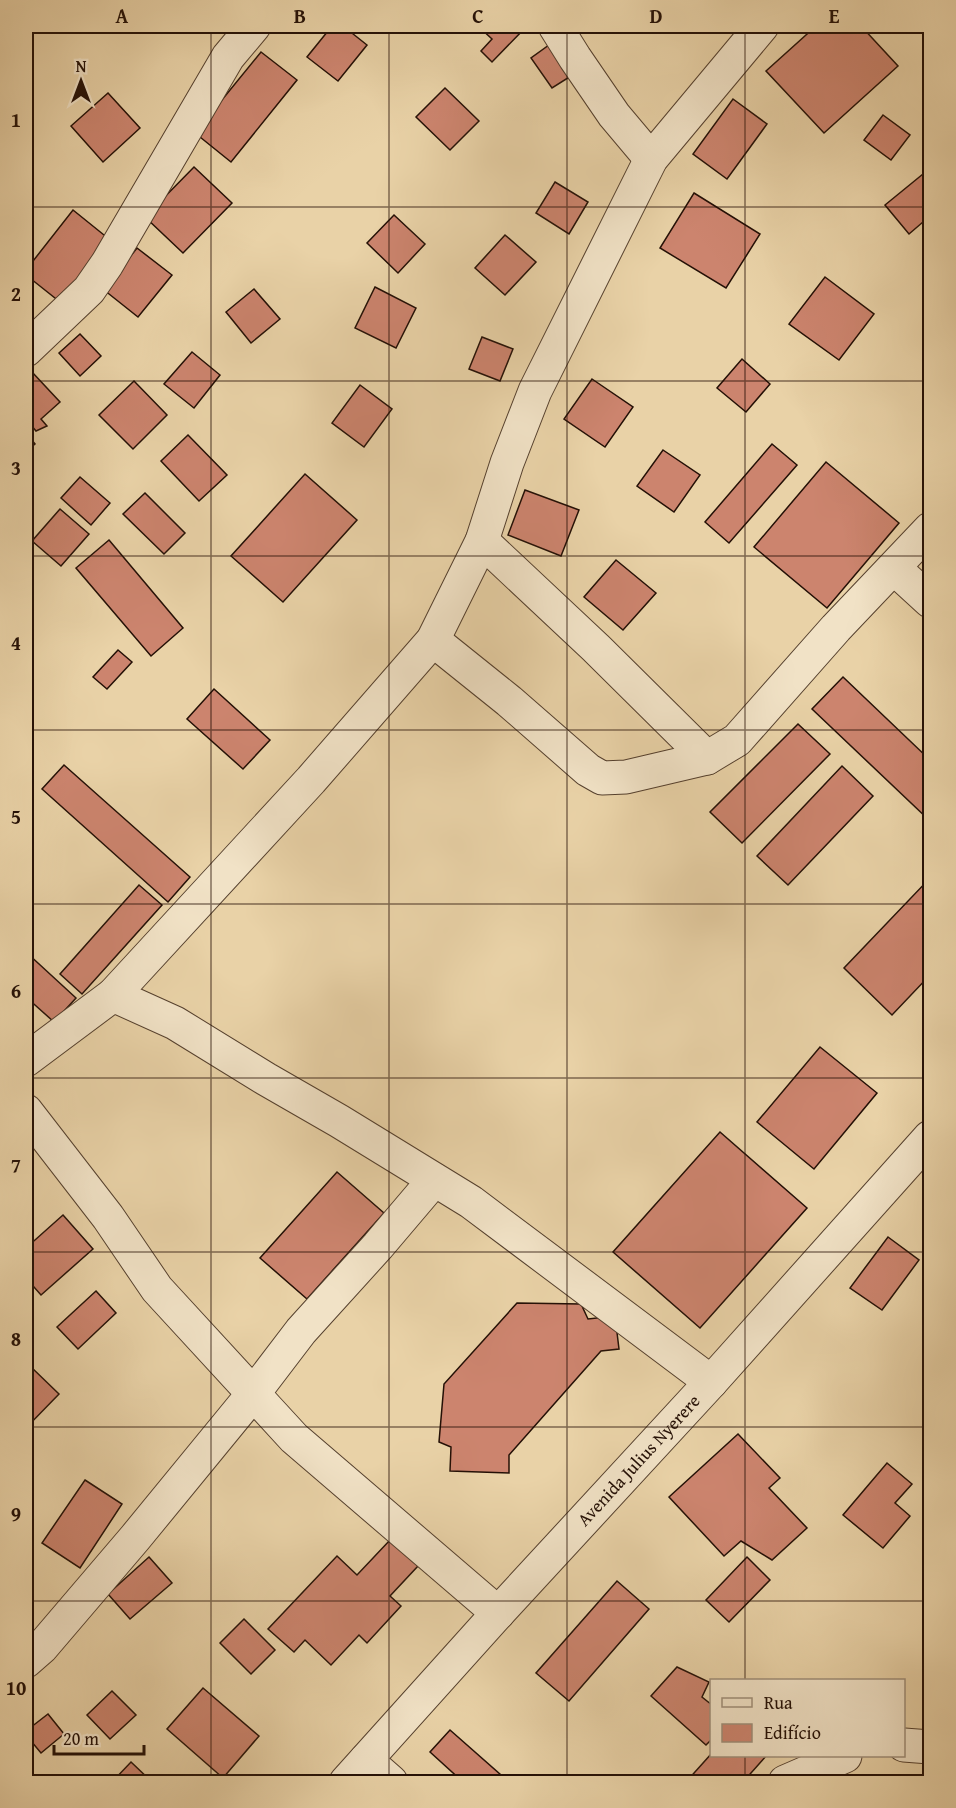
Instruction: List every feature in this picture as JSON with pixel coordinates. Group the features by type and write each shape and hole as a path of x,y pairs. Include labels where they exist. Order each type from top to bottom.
{"street":[{"path":"26,350 89,290 228,57 254,26"},
{"path":"555,26 614,115 651,159"},
{"path":"26,1060 113,995 311,780 433,640 482,541 507,463 535,391 651,159 762,26"},
{"path":"433,640 509,701 588,770 603,778 626,777 707,758 737,740 836,628 930,529"},
{"path":"482,541 596,648 707,758"},
{"path":"894,568 930,601"},
{"path":"113,995 175,1023 471,1202 711,1382"},
{"path":"26,1111 108,1217 157,1289 294,1438 498,1613"},
{"name":"Avenida Julius Nyerere","path":"356,1771 711,1382 930,1137"},
{"path":"26,1661 42,1647 135,1538 253,1394 301,1331 434,1180"},
{"path":"905,1745 930,1747"},
{"path":"785,1782 841,1757"},
{"path":"356,1771 391,1782"}],"building":[{"path":"332,26 343,26 367,45 338,81 307,57"},
{"path":"478,26 520,26 524,29 492,62 481,51 492,39"},
{"path":"816,26 861,26 898,66 824,133 766,71"},
{"path":"549,45 571,76 552,88 531,58"},
{"path":"261,52 297,80 231,162 195,133"},
{"path":"445,88 479,121 450,150 416,117"},
{"path":"108,93 140,128 103,162 71,126"},
{"path":"733,99 767,124 727,179 693,154"},
{"path":"883,115 910,135 891,160 864,140"},
{"path":"194,167 232,203 183,253 145,217"},
{"path":"923,174 930,183 930,216 909,234 885,205"},
{"path":"555,182 588,202 569,234 536,213"},
{"path":"694,193 760,234 726,288 660,248"},
{"path":"73,210 109,239 60,302 26,275 26,270"},
{"path":"394,215 425,244 398,273 367,243"},
{"path":"505,235 536,262 505,295 475,268"},
{"path":"137,248 172,275 138,317 104,290"},
{"path":"825,277 874,314 839,360 789,324"},
{"path":"375,287 416,308 396,348 355,328"},
{"path":"254,289 280,319 251,343 226,312"},
{"path":"80,334 101,356 80,376 59,353"},
{"path":"482,337 513,349 500,381 469,369"},
{"path":"192,352 220,375 194,408 164,384"},
{"path":"742,359 770,384 746,412 717,388"},
{"path":"32,372 60,402 41,419 47,426 36,431 26,419 26,378"},
{"path":"592,379 633,407 605,447 564,419"},
{"path":"134,381 167,415 133,449 99,415"},
{"path":"360,385 392,409 364,447 332,423"},
{"path":"26,433 35,444 26,452"},
{"path":"188,435 227,475 199,501 161,461"},
{"path":"772,444 797,465 729,543 705,522"},
{"path":"663,450 700,475 674,512 637,486"},
{"path":"826,462 899,523 827,608 754,547"},
{"path":"305,474 357,520 283,602 231,556"},
{"path":"80,477 110,503 91,525 61,498"},
{"path":"525,490 579,510 561,556 508,535"},
{"path":"145,493 185,533 164,554 123,514"},
{"path":"60,509 89,534 61,566 32,541"},
{"path":"109,540 183,628 151,656 76,568"},
{"path":"616,560 656,593 623,630 584,597"},
{"path":"118,650 132,662 107,689 93,677"},
{"path":"843,677 930,760 930,821 812,709"},
{"path":"214,689 270,740 243,769 187,719"},
{"path":"798,724 830,754 742,843 710,812"},
{"path":"64,765 190,877 168,902 42,789"},
{"path":"842,766 873,796 788,885 757,856"},
{"path":"930,878 930,975 892,1015 844,968"},
{"path":"139,885 162,905 82,994 60,974"},
{"path":"26,952 76,998 54,1022 26,997"},
{"path":"820,1047 877,1093 814,1169 757,1122"},
{"path":"720,1132 807,1208 700,1328 613,1252"},
{"path":"337,1172 384,1213 307,1299 260,1258"},
{"path":"63,1215 93,1249 41,1295 26,1278 26,1248"},
{"path":"888,1237 919,1260 882,1310 850,1288"},
{"path":"96,1291 116,1313 78,1349 57,1327"},
{"path":"517,1303 581,1304 588,1319 615,1316 619,1349 601,1351 509,1455 509,1473 450,1471 451,1447 439,1442 444,1384"},
{"path":"30,1366 59,1394 26,1428 26,1370"},
{"path":"738,1434 780,1478 769,1488 807,1528 772,1560 741,1541 724,1556 669,1497"},
{"path":"887,1463 912,1484 895,1503 910,1516 883,1548 843,1515"},
{"path":"85,1480 122,1504 80,1568 42,1543"},
{"path":"390,1540 418,1566 390,1596 401,1606 367,1643 359,1635 331,1665 305,1640 294,1652 268,1629 337,1556 357,1575"},
{"path":"149,1557 172,1583 130,1619 108,1594"},
{"path":"747,1557 770,1580 729,1622 706,1600"},
{"path":"617,1581 649,1609 569,1701 536,1673"},
{"path":"244,1619 275,1650 251,1674 220,1643"},
{"path":"677,1667 709,1682 702,1697 710,1703 710,1741 706,1745 651,1696"},
{"path":"203,1688 259,1736 223,1778 167,1729"},
{"path":"112,1691 136,1715 110,1739 87,1715"},
{"path":"48,1714 64,1734 41,1753 26,1735 26,1731"},
{"path":"450,1730 509,1782 463,1782 430,1752"},
{"path":"710,1755 765,1757 743,1782 686,1782"},
{"path":"131,1762 152,1782 112,1782"}]}
